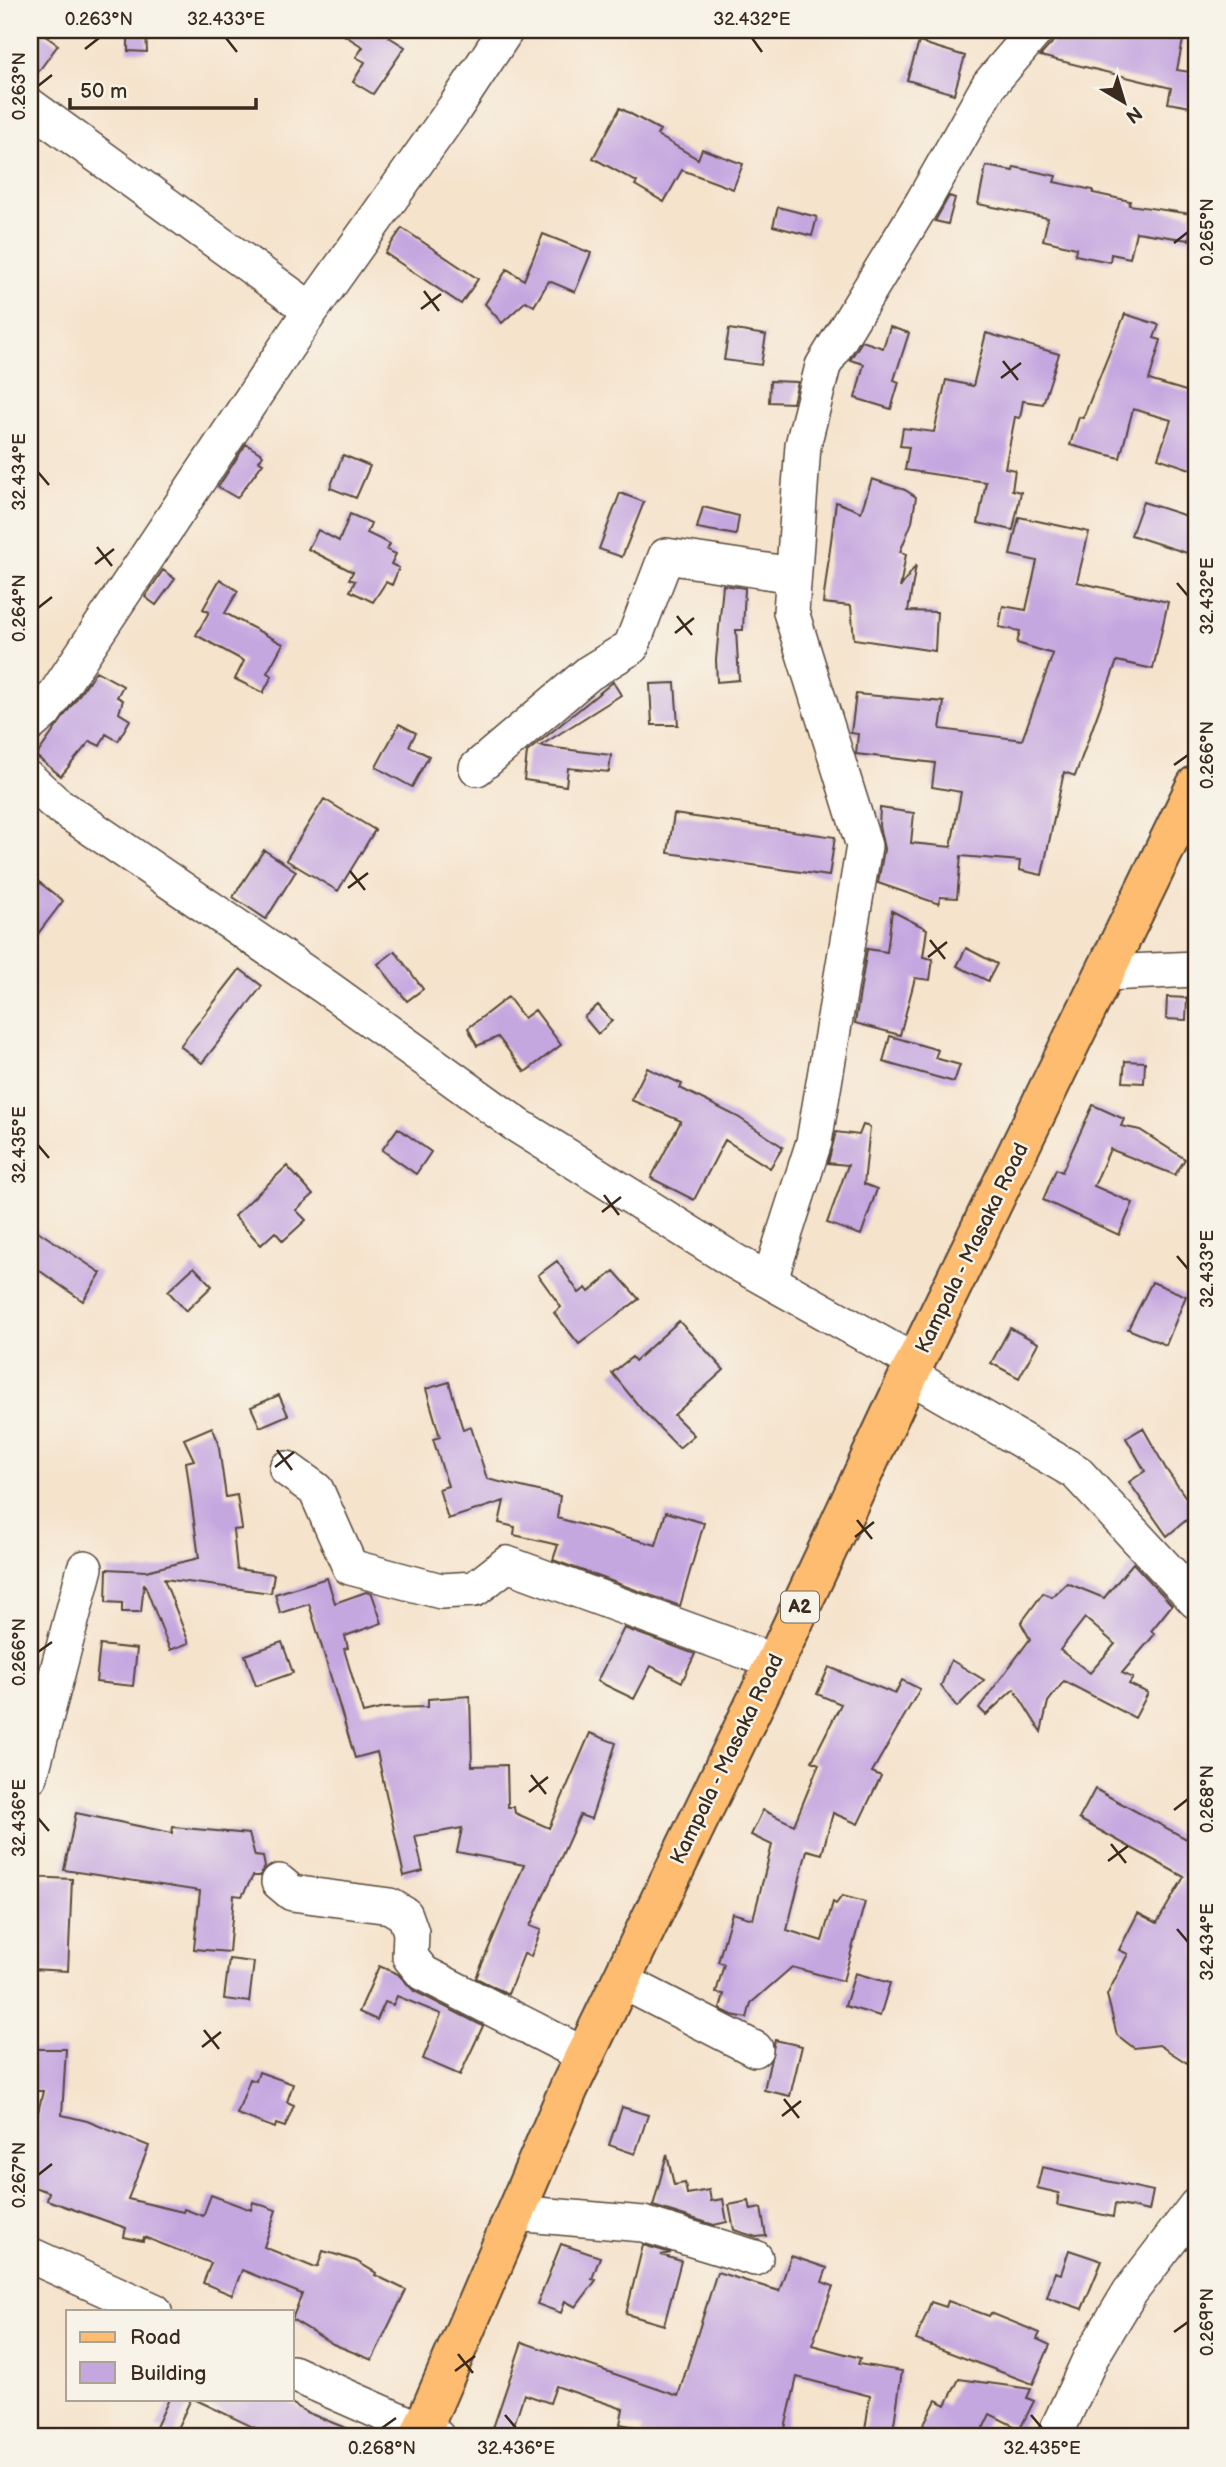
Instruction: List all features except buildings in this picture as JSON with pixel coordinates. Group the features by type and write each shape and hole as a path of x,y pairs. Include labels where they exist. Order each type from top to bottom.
{"main road":[{"name":"Kampala - Masaka Road","path":"426,2435 514,2213 584,2055 775,1662 912,1369 1196,785"}],"street":[{"path":"30,724 44,712 311,310 454,109 506,30"},
{"path":"770,1279 814,1142 864,846 791,612 803,445 823,366 923,202 989,85 1035,30"},
{"path":"30,106 311,310"},
{"path":"477,768 589,673 631,647 666,556 793,575"},
{"path":"30,780 55,803 327,988 517,1125 723,1254 770,1279 1076,1472 1196,1601"},
{"path":"1106,973 1196,969"},
{"path":"287,1469 316,1490 350,1567 440,1591 475,1589 508,1564 775,1662"},
{"path":"30,1776 85,1568"},
{"path":"279,1882 292,1893 390,1906 405,1915 411,1932 410,1957 423,1973 584,2055"},
{"path":"620,1980 755,2049"},
{"path":"1054,2437 1090,2357 1123,2303 1196,2206"},
{"path":"514,2213 643,2224 755,2258"},
{"path":"30,2255 152,2310"},
{"path":"294,2374 426,2435"}]}
